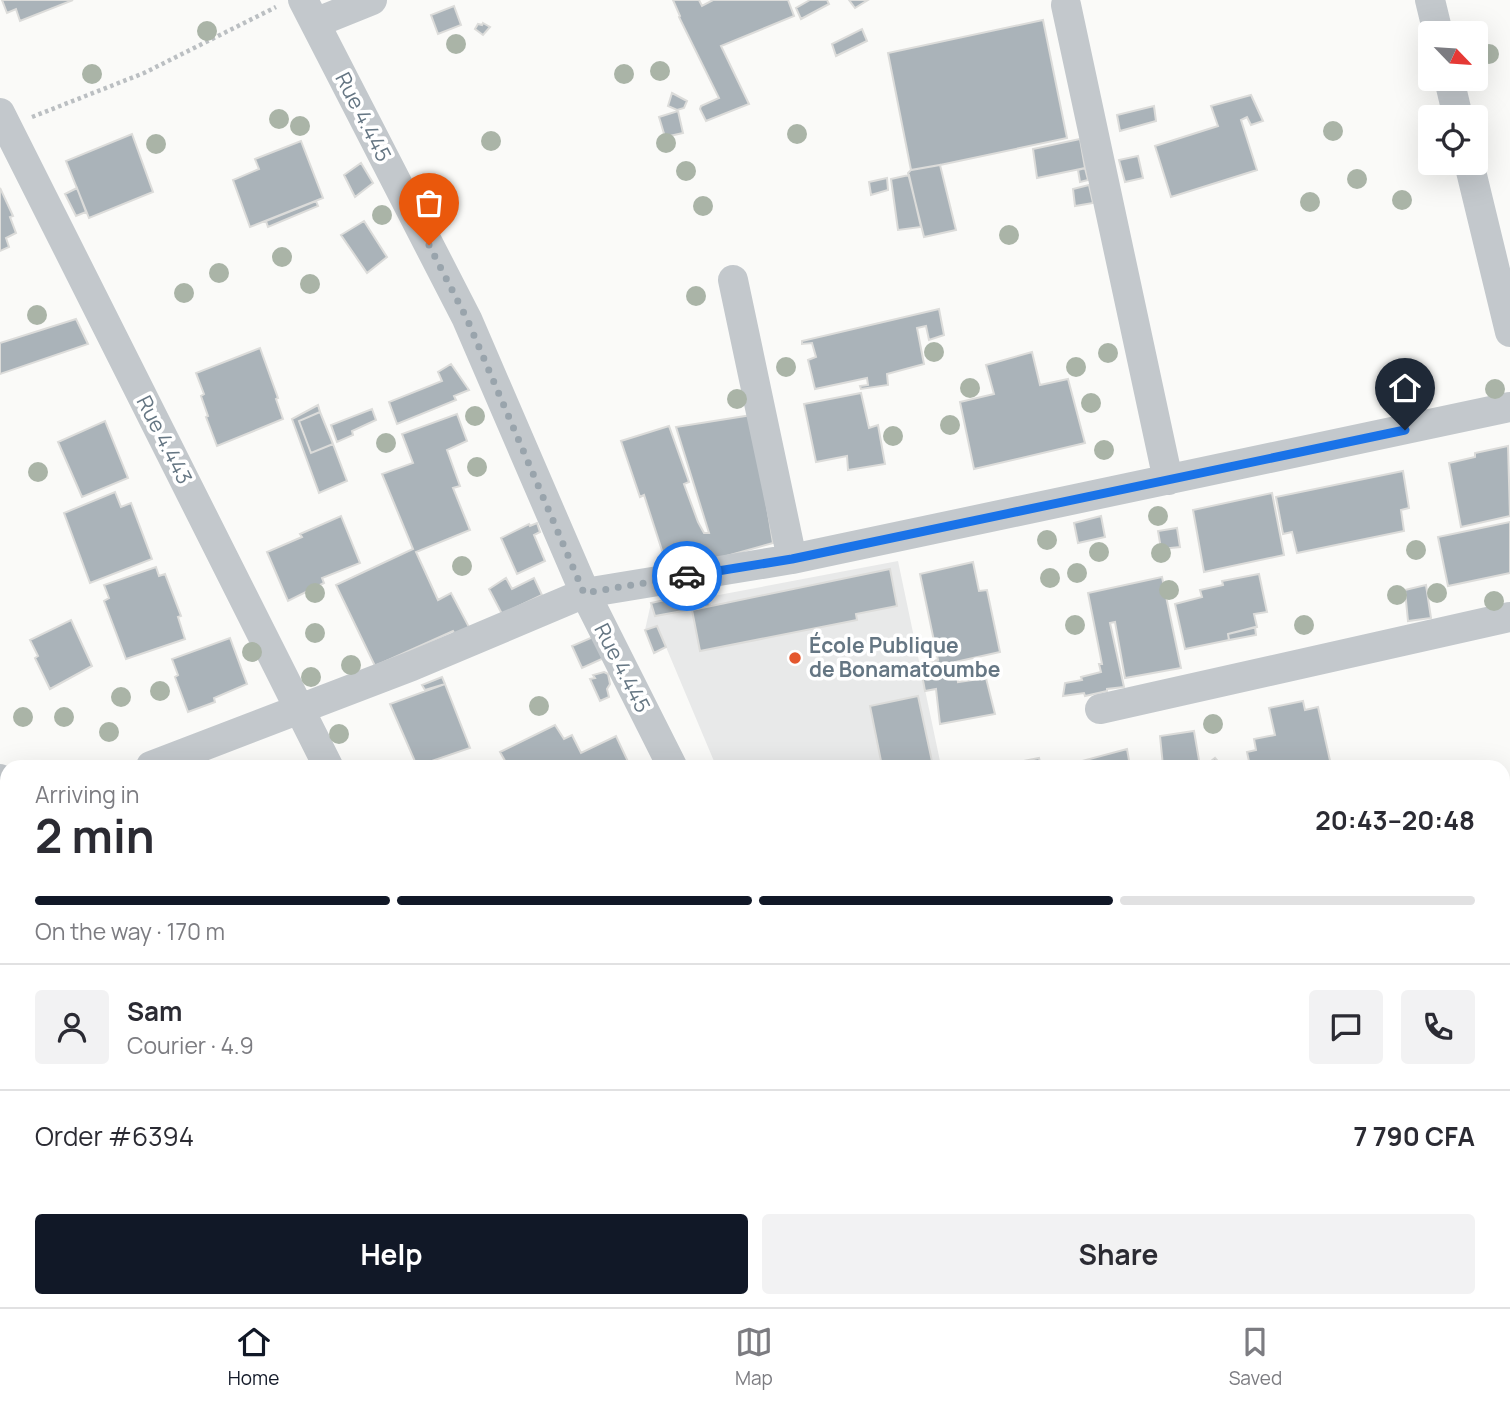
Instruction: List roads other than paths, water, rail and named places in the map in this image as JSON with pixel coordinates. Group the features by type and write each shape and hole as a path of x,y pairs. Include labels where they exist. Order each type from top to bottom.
{"street":[{"path":"299,10 372,0"},
{"path":"1430,0 1435,21"},
{"path":"1066,5 1168,480"},
{"name":"Rue 4.445","path":"299,10 467,319 584,593 670,760"},
{"name":"Rue 4.443","path":"4,120 325,760"},
{"path":"1472,175 1510,332"},
{"path":"733,279 792,559"},
{"path":"167,760 412,666 584,593 792,559 1510,407"},
{"path":"1100,709 1510,617"}],"place":[{"name":"École Publique de Bonamatoumbe","path":"795,658"}]}
